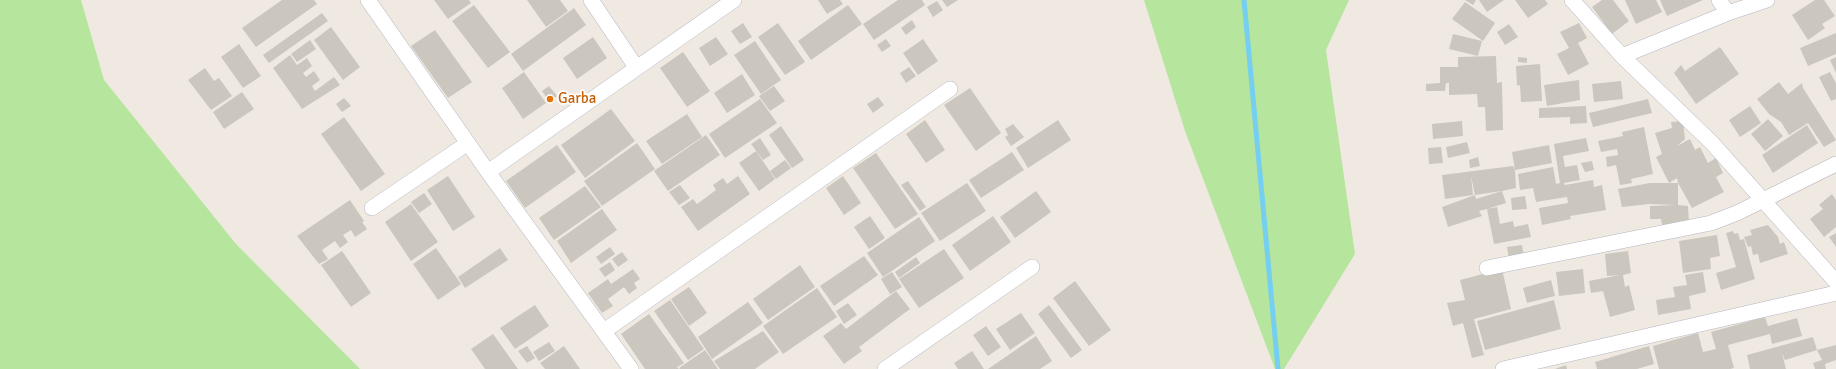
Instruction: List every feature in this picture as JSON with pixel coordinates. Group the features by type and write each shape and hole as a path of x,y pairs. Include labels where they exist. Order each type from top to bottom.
{"street":[{"path":"368,0 488,172 631,369"},
{"path":"591,0 636,67"},
{"path":"488,172 636,67 734,0"},
{"path":"1572,0 1622,56 1686,116 1764,200 1836,282"},
{"path":"1719,0 1728,13"},
{"path":"1622,56 1728,13 1766,0"},
{"path":"604,331 950,89"},
{"path":"372,208 468,143"},
{"path":"1487,268 1712,223 1737,213 1836,164"},
{"path":"885,369 1032,267"},
{"path":"1503,369 1836,293"}],"green space":[{"path":"0,0 81,0 104,80 236,244 360,369 0,369"},
{"path":"1144,0 1349,0 1326,50 1355,254 1284,369 1275,369 1185,131"}],"building":[{"path":"282,0 314,0 317,4 256,47 242,28"},
{"path":"434,0 469,0 471,3 448,19"},
{"path":"527,0 560,0 568,11 546,27"},
{"path":"818,0 840,0 843,4 827,14"},
{"path":"898,0 922,0 925,5 874,40 863,24"},
{"path":"942,0 958,0 947,7"},
{"path":"1465,0 1476,0 1473,5"},
{"path":"1479,0 1504,0 1487,12"},
{"path":"1515,0 1545,0 1548,4 1528,18"},
{"path":"1602,0 1613,0 1629,21 1612,34 1592,7"},
{"path":"1625,0 1656,0 1662,12 1636,24"},
{"path":"1660,0 1703,0 1667,16"},
{"path":"1815,0 1824,0 1835,16 1822,24 1825,28 1808,40 1792,15"},
{"path":"937,1 943,10 933,17 927,7"},
{"path":"1465,2 1495,23 1483,41 1452,19"},
{"path":"474,5 510,52 488,68 452,21"},
{"path":"848,5 862,24 811,60 798,41"},
{"path":"574,8 586,25 523,71 511,54"},
{"path":"322,13 328,21 269,63 263,55"},
{"path":"912,20 916,27 906,35 901,28"},
{"path":"743,23 752,37 740,44 731,31"},
{"path":"778,23 805,62 785,75 758,37"},
{"path":"1579,23 1587,38 1578,43 1589,64 1568,75 1557,54 1569,48 1560,32"},
{"path":"1509,24 1518,37 1505,45 1497,32"},
{"path":"331,27 360,67 343,80 314,40"},
{"path":"435,30 472,82 448,98 411,46"},
{"path":"1836,33 1836,54 1808,66 1800,48"},
{"path":"1453,34 1482,41 1478,56 1449,49"},
{"path":"593,37 607,58 577,79 563,58"},
{"path":"716,37 728,54 710,66 699,48"},
{"path":"886,39 891,46 882,52 877,45"},
{"path":"923,39 938,61 918,75 903,53"},
{"path":"310,40 316,49 297,62 291,54"},
{"path":"755,41 781,80 761,94 734,55"},
{"path":"239,44 261,76 243,88 221,57"},
{"path":"1720,47 1739,74 1696,104 1674,73 1681,65 1685,71"},
{"path":"683,52 710,91 687,107 660,68"},
{"path":"290,55 297,65 307,58 312,66 303,73 306,77 314,71 320,80 312,86 315,91 334,77 340,85 302,109 273,68"},
{"path":"1496,56 1497,83 1502,82 1503,130 1486,131 1485,107 1478,107 1477,94 1449,95 1449,83 1446,83 1445,91 1426,91 1426,84 1440,83 1440,67 1458,67 1458,57"},
{"path":"1518,57 1527,58 1527,63 1518,62"},
{"path":"1836,57 1836,73 1830,60"},
{"path":"1540,64 1542,101 1521,102 1520,85 1517,86 1516,66"},
{"path":"909,67 916,76 906,83 900,73"},
{"path":"205,68 214,81 219,78 232,96 211,110 188,80"},
{"path":"524,72 546,103 523,119 502,88"},
{"path":"1830,72 1836,83 1836,99 1831,101 1819,77"},
{"path":"742,74 755,95 727,113 714,93"},
{"path":"1579,80 1580,100 1547,106 1544,85"},
{"path":"1621,81 1623,99 1594,102 1592,84"},
{"path":"1779,82 1788,94 1802,83 1803,88 1836,140 1824,147 1808,123 1789,135 1781,122 1769,114 1757,99"},
{"path":"549,86 557,96 549,101 542,91"},
{"path":"774,86 785,101 770,111 759,96"},
{"path":"970,88 1001,133 976,151 944,105"},
{"path":"242,92 254,109 224,129 213,112"},
{"path":"878,97 884,105 873,113 867,104"},
{"path":"344,98 351,106 342,112 336,104"},
{"path":"760,99 777,123 725,158 709,134"},
{"path":"1648,99 1652,113 1593,127 1589,113"},
{"path":"1586,106 1587,123 1570,124 1570,117 1539,118 1539,108"},
{"path":"1750,106 1761,123 1740,137 1729,120"},
{"path":"611,109 635,141 585,178 561,145"},
{"path":"687,114 702,137 662,164 646,141"},
{"path":"344,117 385,174 361,191 321,134"},
{"path":"1768,119 1783,136 1765,151 1751,134"},
{"path":"925,120 945,150 926,163 906,134"},
{"path":"1058,120 1071,140 1028,168 1016,148"},
{"path":"1462,121 1463,136 1433,139 1432,124"},
{"path":"1683,121 1685,139 1677,146 1690,139 1695,150 1700,147 1708,163 1716,158 1723,173 1716,177 1724,192 1692,208 1678,183 1677,178 1669,183 1656,157 1662,154 1655,133 1672,128 1671,122"},
{"path":"1013,124 1024,137 1011,146 1005,137 1008,135 1005,129"},
{"path":"1807,125 1818,143 1773,173 1762,155"},
{"path":"781,126 804,160 792,168 769,135"},
{"path":"1644,127 1653,174 1631,179 1632,183 1620,185 1616,165 1607,167 1606,157 1618,155 1617,149 1601,152 1598,141 1623,136 1622,132"},
{"path":"706,135 720,155 668,191 654,171"},
{"path":"760,138 771,155 763,160 751,144"},
{"path":"1586,138 1589,151 1563,156 1565,167 1577,165 1580,180 1564,183 1565,185 1593,180 1594,187 1602,185 1606,210 1570,216 1571,219 1542,225 1539,208 1568,203 1567,197 1536,202 1533,188 1520,190 1518,174 1553,167 1556,184 1560,183 1554,144"},
{"path":"1467,142 1470,153 1448,158 1446,147"},
{"path":"637,143 655,169 602,206 584,181"},
{"path":"557,145 576,172 525,208 506,181"},
{"path":"1549,145 1552,163 1515,170 1512,152"},
{"path":"1441,147 1443,163 1429,164 1428,148"},
{"path":"756,151 775,179 759,191 739,163"},
{"path":"1012,152 1024,170 981,198 969,180"},
{"path":"876,153 918,214 895,229 853,168"},
{"path":"1478,157 1480,166 1470,168 1469,160"},
{"path":"785,160 791,168 776,179 770,171"},
{"path":"1592,161 1594,170 1585,172 1581,163"},
{"path":"1513,166 1515,170 1516,188 1475,195 1471,176 1473,195 1445,199 1442,175"},
{"path":"448,176 475,217 453,231 427,190"},
{"path":"738,176 750,194 698,231 681,207 693,199 697,204 716,190 713,185 723,178 727,184"},
{"path":"843,176 861,203 844,215 826,188"},
{"path":"908,181 926,207 920,211 901,185"},
{"path":"967,183 986,211 940,241 921,213"},
{"path":"1650,183 1678,183 1678,205 1688,206 1689,224 1662,225 1661,219 1650,219 1650,206 1676,205 1649,204 1622,207 1618,189"},
{"path":"680,185 690,198 679,205 669,192"},
{"path":"585,186 601,207 554,240 539,218"},
{"path":"1036,191 1051,212 1015,238 1000,217"},
{"path":"1502,191 1506,203 1479,211 1482,216 1448,227 1442,207 1475,195 1476,199"},
{"path":"424,193 432,204 419,213 411,202"},
{"path":"1832,194 1836,200 1836,227 1824,237 1810,219 1823,209 1819,205"},
{"path":"1525,196 1527,209 1512,210 1511,198"},
{"path":"350,200 364,221 362,222 367,229 355,237 351,230 343,235 348,242 340,248 335,241 322,250 328,259 319,264 297,236"},
{"path":"411,204 438,242 411,261 385,222"},
{"path":"1497,207 1500,224 1513,221 1514,227 1528,224 1531,237 1494,244 1487,209"},
{"path":"602,209 617,230 571,263 557,241"},
{"path":"870,216 885,238 869,249 854,227"},
{"path":"993,216 1011,242 970,271 952,245"},
{"path":"919,217 935,241 883,277 867,253"},
{"path":"1768,225 1778,237 1780,244 1784,242 1788,254 1760,263 1758,254 1753,255 1751,246 1748,247 1744,237 1752,235 1750,230"},
{"path":"1733,231 1734,234 1738,233 1740,240 1744,239 1755,279 1721,290 1716,273 1736,267 1726,233"},
{"path":"1836,233 1836,247 1829,237"},
{"path":"1717,235 1720,256 1710,258 1711,269 1683,273 1679,241"},
{"path":"1522,245 1524,257 1509,259 1507,247"},
{"path":"610,247 615,254 601,264 596,257"},
{"path":"436,248 461,284 438,300 413,264"},
{"path":"500,248 508,260 465,288 458,277"},
{"path":"944,249 964,278 919,308 899,279"},
{"path":"342,251 371,293 351,307 321,265"},
{"path":"1628,251 1631,273 1623,275 1625,287 1629,285 1635,310 1610,317 1603,291 1591,293 1589,281 1620,275 1607,276 1605,254"},
{"path":"622,252 628,260 618,267 612,259"},
{"path":"864,256 878,275 834,306 820,286"},
{"path":"916,257 920,263 899,278 895,272"},
{"path":"610,262 615,270 605,277 599,269"},
{"path":"800,265 815,287 768,320 753,299"},
{"path":"633,269 640,279 634,283 637,288 629,294 624,287 608,299 613,306 602,313 588,293 608,279 611,284"},
{"path":"1502,269 1511,309 1474,319 1484,355 1472,358 1463,323 1453,326 1447,303 1465,300 1460,280"},
{"path":"1583,269 1585,293 1559,296 1556,272"},
{"path":"892,272 902,287 890,294 881,279"},
{"path":"1703,272 1706,292 1689,296 1691,309 1658,315 1656,300 1675,297 1673,287 1687,285 1685,275"},
{"path":"1551,280 1555,296 1527,303 1523,288"},
{"path":"1075,281 1111,330 1089,346 1053,298"},
{"path":"689,287 707,313 689,326 671,299"},
{"path":"817,288 837,317 783,354 763,326"},
{"path":"896,291 910,309 859,347 862,351 844,364 823,336 841,323 846,329"},
{"path":"670,300 704,349 688,360 654,311"},
{"path":"1554,300 1561,329 1485,350 1477,321"},
{"path":"748,302 763,323 712,359 698,337"},
{"path":"848,303 857,315 844,324 836,311"},
{"path":"535,305 549,326 515,349 500,328"},
{"path":"1049,305 1082,350 1071,358 1038,314"},
{"path":"1021,313 1035,333 1010,350 996,329"},
{"path":"649,314 684,363 677,367 679,369 645,369 621,334"},
{"path":"1765,317 1768,326 1797,318 1802,336 1772,344 1770,334 1728,345 1734,368 1730,369 1659,369 1653,346 1698,333 1703,352 1716,349 1711,332"},
{"path":"986,326 1001,347 988,356 973,335"},
{"path":"763,331 779,352 755,369 720,369 714,361"},
{"path":"493,334 518,369 485,369 471,349"},
{"path":"1036,336 1052,361 1040,369 988,369"},
{"path":"1813,337 1817,350 1785,360 1782,353 1786,369 1750,369 1747,355"},
{"path":"549,342 555,351 539,361 533,352"},
{"path":"1836,345 1836,360 1825,364 1826,369 1815,369 1813,363 1822,360 1817,350"},
{"path":"527,346 535,358 527,363 518,351"},
{"path":"564,346 580,369 545,369 540,363"},
{"path":"1649,346 1654,364 1637,369 1597,369 1595,362"},
{"path":"705,350 718,369 679,368"},
{"path":"972,351 984,369 958,369 954,363"},
{"path":"1566,365 1567,369 1555,369"}],"waterway":[{"path":"1244,0 1278,369"}],"place":[{"name":"Garba","path":"550,99"}]}
